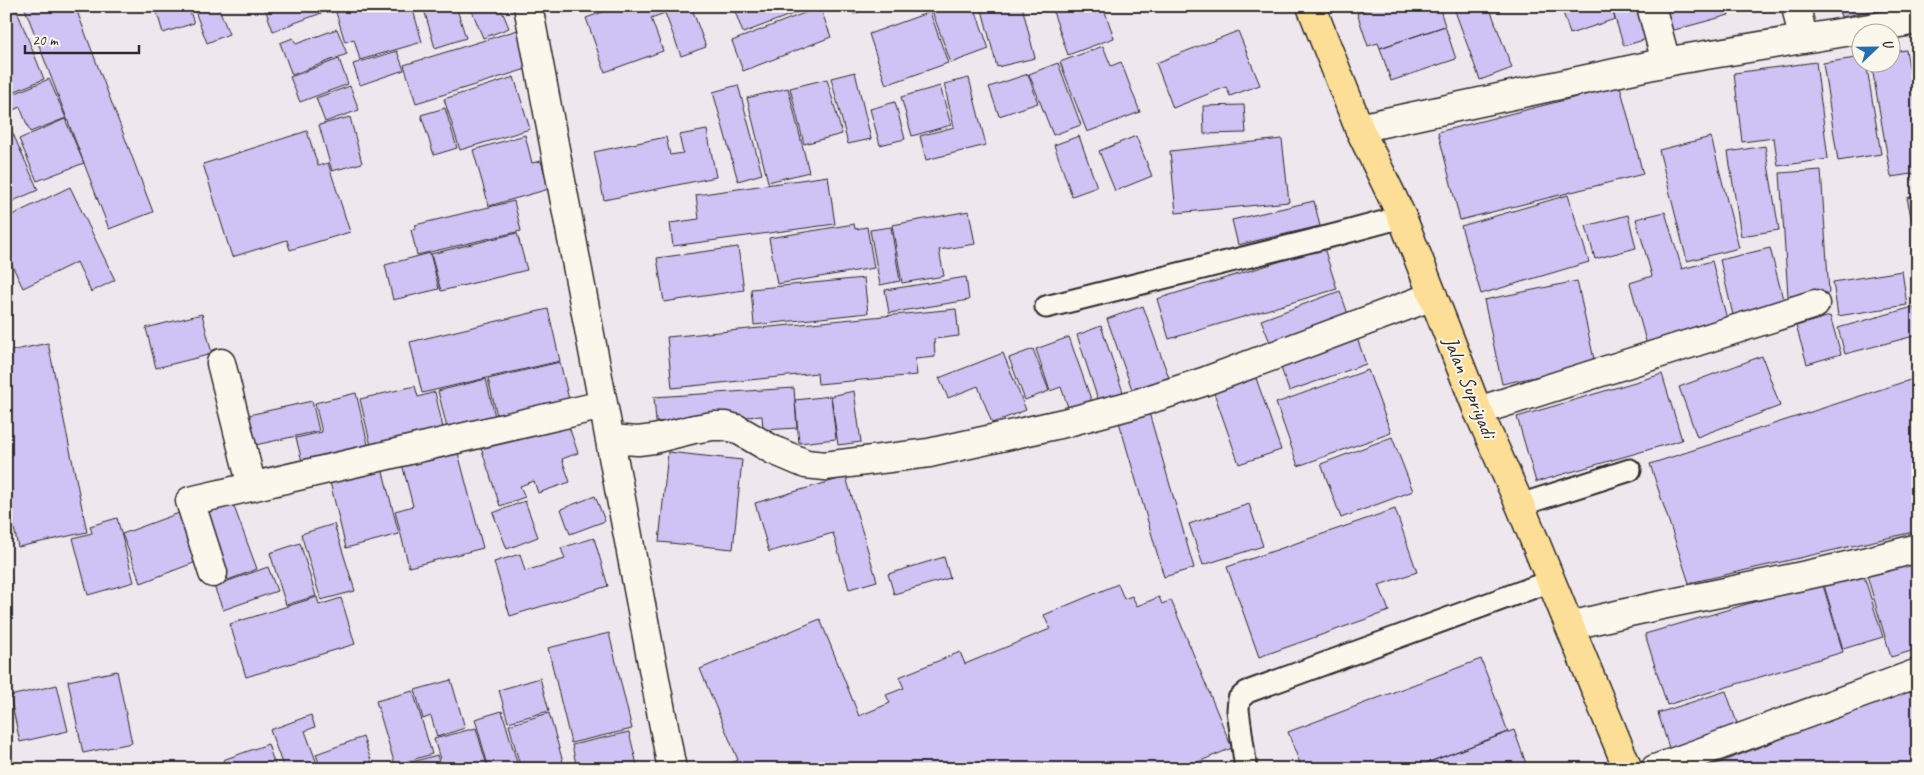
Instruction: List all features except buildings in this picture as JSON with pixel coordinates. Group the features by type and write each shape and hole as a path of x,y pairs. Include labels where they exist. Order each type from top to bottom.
{"highway":[{"name":"Jalan Supriyadi","path":"1310,6 1359,128 1402,217 1478,411 1520,505 1628,769"}],"street":[{"path":"528,6 672,769"},
{"path":"1651,6 1666,62"},
{"path":"1796,6 1802,39"},
{"path":"1359,128 1666,62 1918,20"},
{"path":"610,439 638,441 694,429 726,426 737,429 772,450 806,464 825,466 929,453 1064,423 1172,393 1433,296"},
{"path":"1478,411 1815,304"},
{"path":"221,363 252,487"},
{"path":"213,573 190,501 603,405"},
{"path":"1570,626 1618,614 1858,564 1918,548"},
{"path":"1655,769 1918,673"}],"lane":[{"path":"1046,307 1402,217"},
{"path":"1520,505 1630,470"},
{"path":"1246,769 1238,710 1239,699 1247,692 1551,580"}]}
